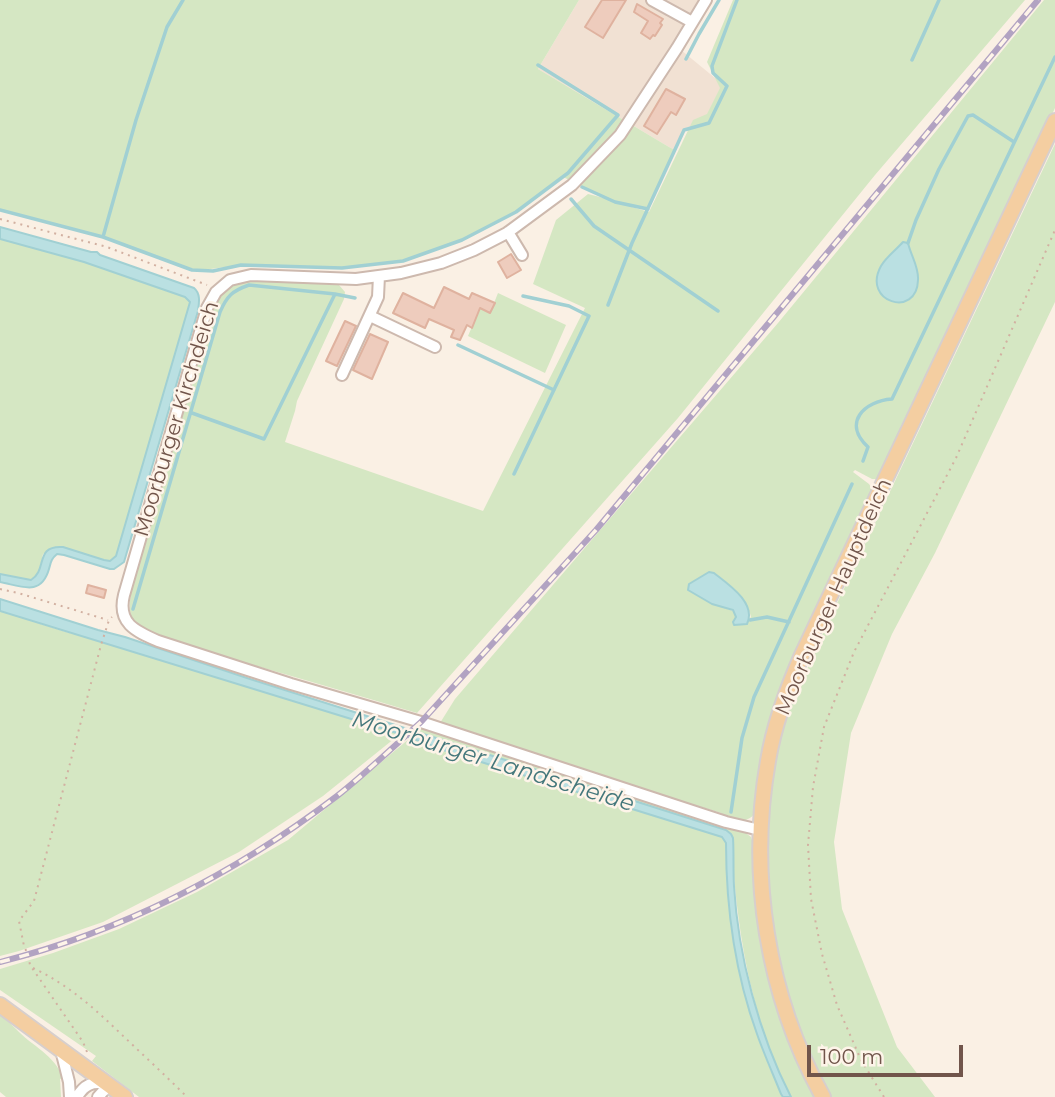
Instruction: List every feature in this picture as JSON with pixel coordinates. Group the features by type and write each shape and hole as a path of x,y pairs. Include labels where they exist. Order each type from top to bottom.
{"main road":[{"name":"Moorburger Hauptdeich","path":"823,1097 798,1048 777,984 763,901 760,830 768,759 792,680 1055,121"},
{"path":"0,1004 125,1097"}],"street":[{"path":"652,0 692,23"},
{"name":"Moorburger Kirchdeich","path":"706,0 620,135 572,186 508,232 441,263 401,273 356,279 251,275 230,280 216,292 207,308 122,604 126,620 134,628 167,645 421,722 726,822 760,830"},
{"path":"508,232 522,255"},
{"path":"342,375 378,297 379,276"},
{"path":"370,316 435,347"},
{"path":"61,1049 70,1097"},
{"path":"77,1097 86,1086 96,1083 109,1085"},
{"path":"98,1097 109,1085"}],"path":[{"path":"0,219 107,247 205,283 216,292"},
{"path":"884,1097 861,1060 837,1005 822,954 811,899 808,845 813,787 824,727 854,652 956,458 1055,230"},
{"path":"0,589 109,620 34,901 19,922 32,968 83,1042 87,1053 80,1064"},
{"path":"32,968 51,977 78,996 187,1097"}],"shaded area":[{"path":"579,0 710,0 681,50 726,87 709,122 686,128 675,150 538,69"}],"green space":[{"path":"0,0 579,0 538,69 675,150 648,208 622,204 649,212 693,120 707,114 720,88 707,62 733,0 1025,0 875,175 678,418 417,713 174,644 148,633 132,618 132,586 212,311 225,290 241,281 283,280 339,285 345,292 344,299 297,401 285,442 483,511 585,308 533,284 556,220 588,194 612,200 563,177 516,212 462,240 403,261 342,268 241,265 192,270 102,237 0,210"},
{"path":"1044,0 1055,0 1055,108 902,424 879,479 872,479 855,470 853,472 873,490 762,753 755,813 752,817 734,820 721,813 469,736 440,723 455,699 778,323","holes":["714,573 746,603 751,617 743,625 738,624 736,613 697,594 703,577"]},
{"path":"1055,144 1055,302 935,553 892,634 851,733 834,842 842,909 897,1047 935,1097 828,1097 792,1010 771,920 766,873 766,827 770,780 779,734 791,698 797,699 811,658"},
{"path":"0,239 84,262 186,297 190,302 116,556 110,561 104,560 63,547 43,554 38,576 31,580 0,574"},
{"path":"498,293 566,325 545,373 468,336 480,308 490,313"},
{"path":"0,611 400,734 323,796 239,852 103,922 0,956"},
{"path":"420,727 743,831 751,837 756,901 781,1016 794,1052 816,1097 791,1097 765,1034 755,1002 741,936 731,834 726,830 416,731"},
{"path":"410,738 722,837 726,843 730,908 740,973 758,1036 783,1097 139,1097 92,1061 96,1056 0,990 0,969 119,929 197,892 288,840"},
{"path":"0,1013 54,1063 63,1078 60,1079 61,1097 6,1097 0,1092"}],"water":[{"path":"0,227 97,252 194,288 199,299 198,311 124,562 110,569 57,554 41,583 29,587 0,582 0,574 31,580 36,576 45,554 54,547 63,547 110,561 116,556 190,302 185,297 84,262 0,239"},
{"path":"903,242 908,243 918,280 915,292 909,299 901,302 884,297 878,289 877,279 883,263"},
{"path":"709,572 714,573 740,595 748,609 747,624 734,625 736,617 733,610 712,604 688,590 689,584"},
{"name":"Moorburger Landscheide","path":"0,599 726,830 733,838 736,912 745,967 769,1048 791,1097 783,1097 781,1094 749,1011 730,915 726,843 722,837 449,752 400,734 0,611"}],"building":[{"path":"602,0 626,0 603,38 585,27"},
{"path":"637,4 663,19 655,36 650,39 641,33 648,21 634,12"},
{"path":"666,89 685,99 676,115 671,112 657,134 644,126"},
{"path":"511,254 521,270 507,278 498,262"},
{"path":"444,287 469,299 472,293 495,303 490,313 480,308 472,328 467,325 460,340 451,337 454,330 429,319 425,328 393,313 403,293 434,308"},
{"path":"345,321 356,326 337,366 326,361"},
{"path":"370,334 388,342 372,379 353,370"},
{"path":"88,585 106,590 104,598 86,593"}],"waterway":[{"path":"0,210 103,237 136,120 167,27 183,0"},
{"path":"686,59 719,0"},
{"path":"608,305 632,243 684,130 709,123 727,86 713,73 712,66 737,0"},
{"path":"912,60 939,0"},
{"path":"863,461 868,447 857,430 860,415 873,404 892,399 1055,57"},
{"path":"103,237 192,270 213,271 241,265 342,268 403,261 462,240 516,212 568,173 618,115 538,65"},
{"path":"908,243 939,169 968,116 973,115 1014,142"},
{"path":"582,187 615,202 648,209"},
{"path":"571,199 594,226 718,311"},
{"path":"133,609 225,302 234,292 249,285 335,294 264,439 192,413"},
{"path":"335,294 355,298"},
{"path":"514,474 589,316 569,306 523,296"},
{"path":"458,345 554,390"},
{"path":"731,812 742,738 754,697 852,484"},
{"path":"750,620 767,617 789,622"}],"railway":[{"path":"0,962 90,934 177,896 218,874 299,824 337,796 421,722 596,530 1038,0"}]}
